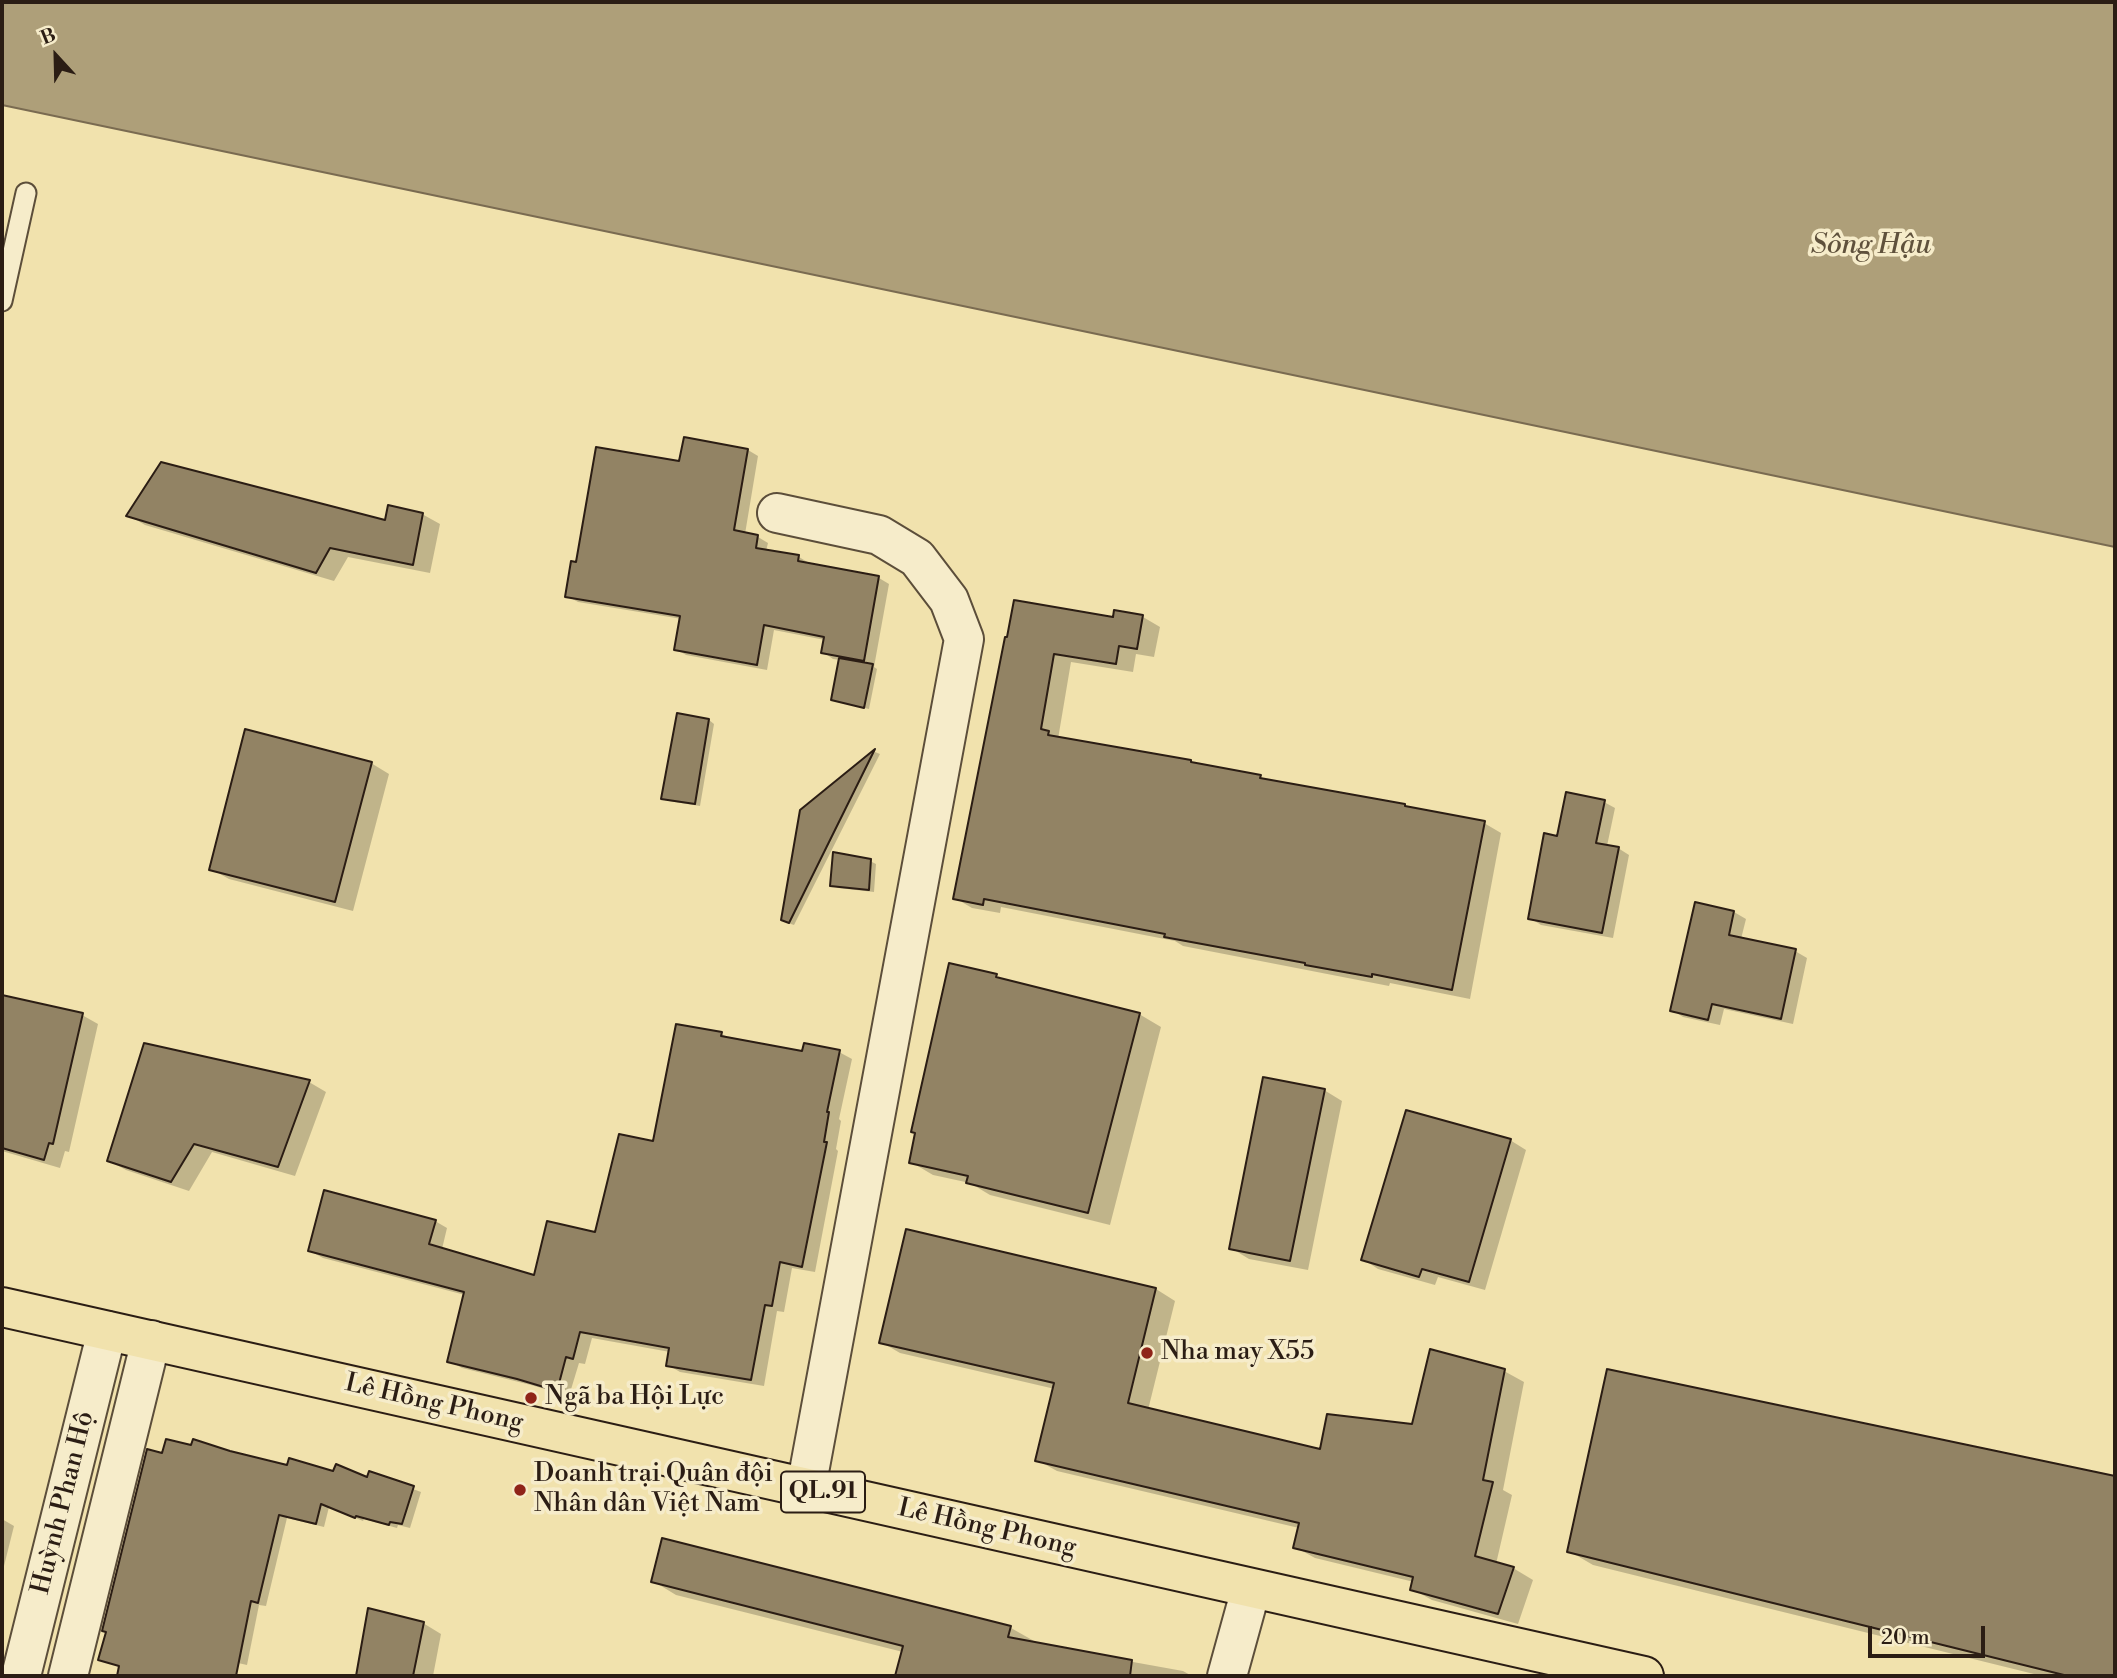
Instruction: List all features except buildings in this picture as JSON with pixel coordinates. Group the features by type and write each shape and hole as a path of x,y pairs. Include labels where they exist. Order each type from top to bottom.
{"highway":[{"name":"Lê Hồng Phong","path":"2,1307 1251,1589 1599,1671 1644,1676"}],"street":[{"path":"777,513 879,535 917,558 949,600 964,639 806,1488"},
{"name":"Huỳnh Phan Hộ","path":"21,1676 107,1331"},
{"name":"Huỳnh Phan Hộ","path":"68,1676 151,1340"},
{"path":"1227,1676 1251,1589"}],"lane":[{"path":"2,301 26,192"}],"water":[{"name":"Sông Hậu","path":"2,2 2115,2 2115,547 2,105"}],"place":[{"name":"Nha may X55","path":"1147,1353"},
{"name":"Ngã ba Hội Lực","path":"531,1398"},
{"name":"Doanh trại Quân đội Nhân dân Việt Nam","path":"520,1490"}]}
